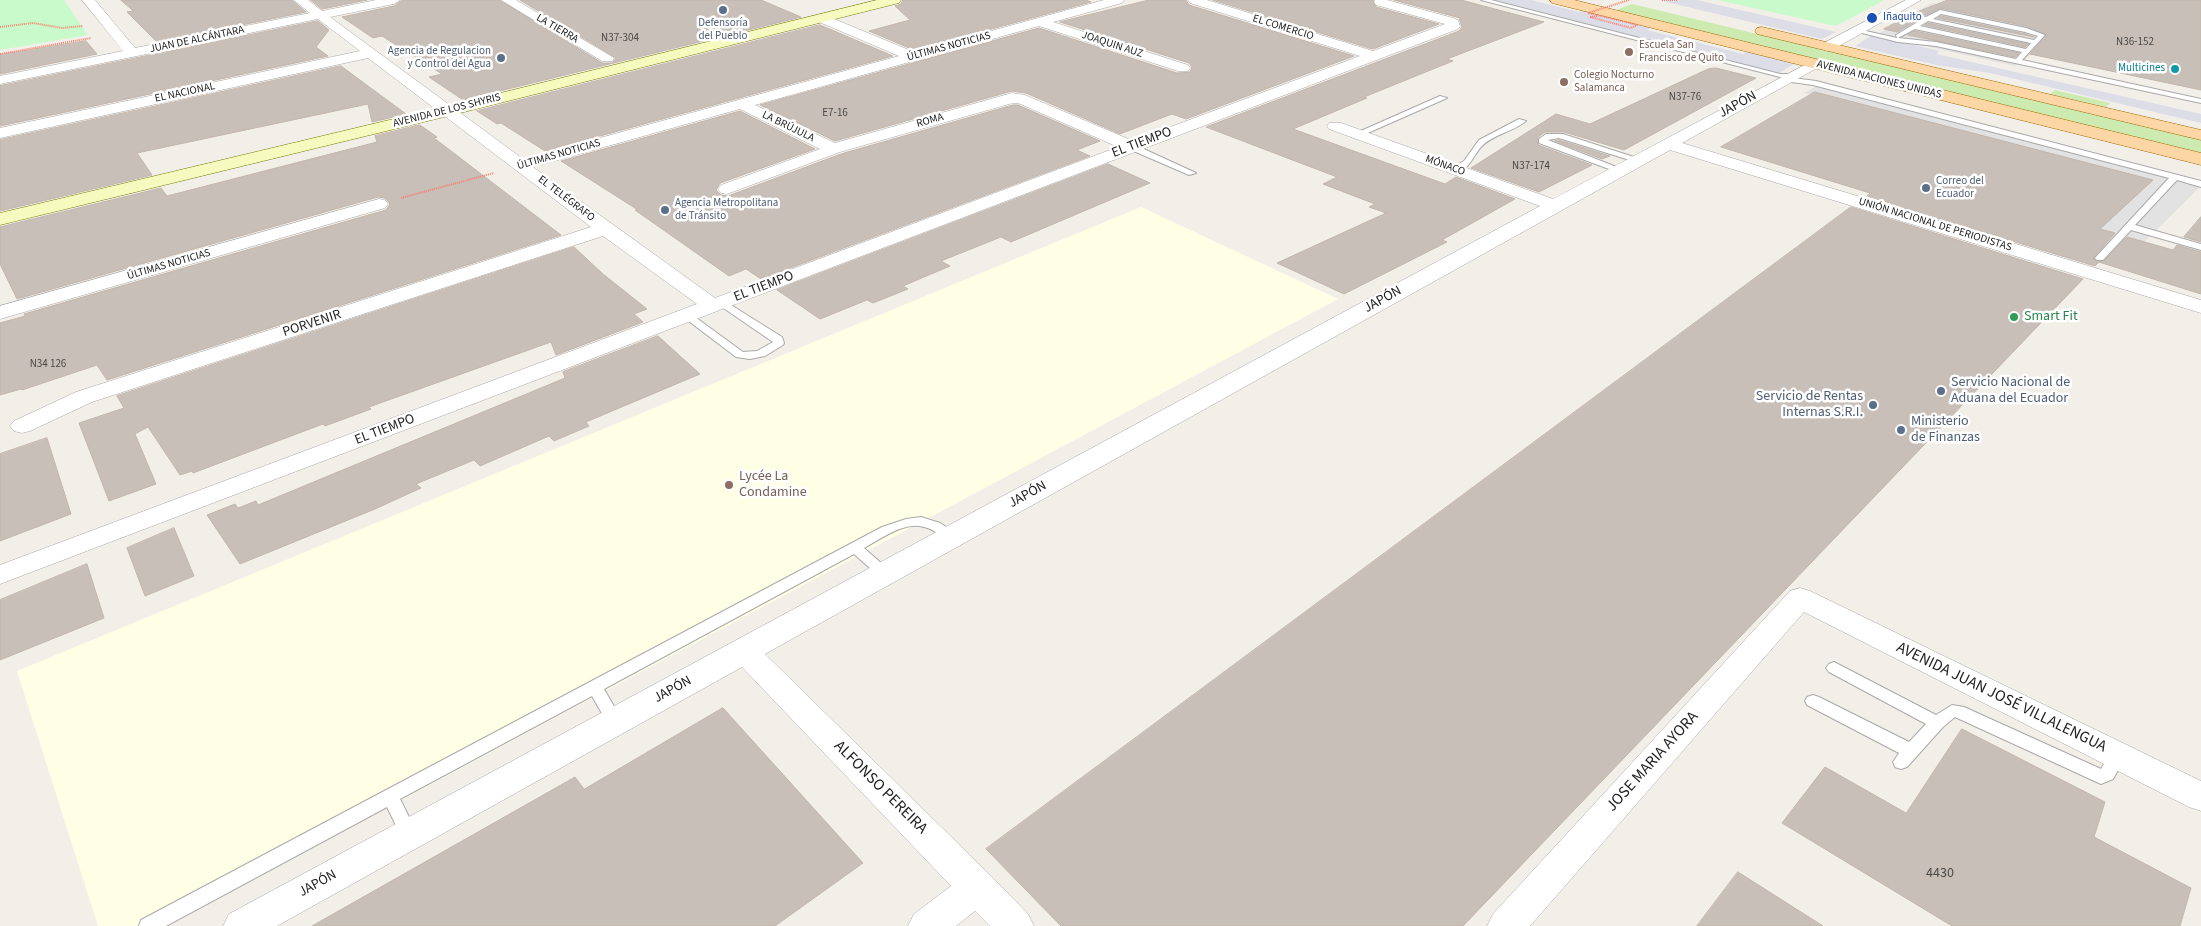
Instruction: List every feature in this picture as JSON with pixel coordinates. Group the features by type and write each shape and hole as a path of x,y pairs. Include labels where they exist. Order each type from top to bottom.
{"main road":[{"name":"AVENIDA DE LOS SHYRIS","path":"0,203 847,0"},
{"name":"AVENIDA DE LOS SHYRIS","path":"0,219 448,111 894,0"},
{"name":"AVENIDA NACIONES UNIDAS","path":"1557,0 2201,135"},
{"name":"AVENIDA NACIONES UNIDAS","path":"1751,29 1821,55 2201,159"}],"street":[{"path":"88,0 132,53"},
{"name":"EL TELÉGRAFO","path":"300,0 605,229 718,305"},
{"name":"JUAN DE ALCÁNTARA","path":"0,80 394,0"},
{"name":"LA TIERRA","path":"507,0 606,58"},
{"name":"ÚLTIMAS NOTICIAS","path":"521,165 1118,0"},
{"name":"EL COMERCIO","path":"1194,0 1373,56"},
{"name":"JAPÓN","path":"242,926 1789,78 1857,31 1915,0"},
{"name":"EL TIEMPO","path":"0,575 1453,26 1453,23 1448,21 1380,2"},
{"path":"822,18 913,57"},
{"name":"JOAQUIN AUZ","path":"1040,22 1183,68"},
{"name":"EL NACIONAL","path":"0,133 371,53"},
{"name":"ROMA","path":"727,189 834,149 1012,98 1020,98 1132,147"},
{"name":"LA BRÚJULA","path":"741,104 834,149"},
{"name":"MÓNACO","path":"1335,126 1555,206"},
{"name":"UNIÓN NACIONAL DE PERIODISTAS","path":"1668,144 2201,307"},
{"name":"ÚLTIMAS NOTICIAS","path":"0,313 379,204"},
{"name":"PORVENIR","path":"22,426 84,398 605,229"},
{"name":"AVENIDA JUAN JOSÉ VILLALENGUA","path":"1800,598 2201,797"},
{"name":"JOSE MARIA AYORA","path":"1506,926 1800,598"},
{"name":"ALFONSO PEREIRA","path":"744,651 1015,926"},
{"path":"926,926 978,887"}],"lane":[{"path":"1484,0 2201,184"},
{"path":"1892,12 2035,42 2018,62"},
{"path":"1898,36 1926,19"},
{"path":"1914,27 2027,52"},
{"path":"1857,31 1898,40 1936,44 2201,100"},
{"path":"1358,134 1443,98"},
{"path":"1455,170 1466,165 1472,159 1474,150 1482,142 1522,121"},
{"path":"1549,136 1560,136 1629,165 1542,141 1549,136"},
{"path":"1132,147 1192,173"},
{"path":"2100,258 2175,177"},
{"path":"2128,226 2201,247"},
{"path":"687,316 740,355 748,357 755,355 779,343 778,339 718,305"},
{"path":"148,926 887,530 915,520 934,524 953,536"},
{"path":"855,547 884,574"},
{"path":"1834,668 1937,723"},
{"path":"594,686 614,722"},
{"path":"1813,702 1906,757 1937,723 1952,711 1958,711 1992,725 2101,777 2107,774 2118,756"},
{"path":"390,796 409,835"}],"path":[{"path":"1629,0 1588,13 1638,25 1631,28 1590,17 1594,16 1629,24"},
{"path":"1662,0 1678,0"},
{"path":"0,27 33,23 62,28 90,24"},
{"path":"0,54 98,36"},
{"name":"ÚLTIMAS NOTICIAS","path":"379,204 521,165"}],"shaded area":[{"path":"1491,0 1531,0 1579,12 1583,10 1652,27 1647,30 1743,54 1748,51 1796,63 1779,73"},
{"path":"1658,0 1697,0 1836,32 1822,39"},
{"path":"1932,3 2067,30 2015,66 1876,35"},
{"path":"1872,35 1940,51 1936,54 2201,114 2201,123 1990,73 1936,65 1855,46"},
{"path":"1817,86 2201,186 2118,268 2009,235 2088,168 1804,93"},
{"name":"Lycée La Condamine","path":"1141,207 1338,299 166,926 98,926 17,671"}],"green space":[{"path":"0,0 64,0 88,35 0,50"},
{"path":"1717,0 1884,0 1836,26"},
{"path":"1632,4 2201,140 2201,155 1614,11"},
{"path":"2055,90 2110,103 2106,107 2050,94"}],"building":[{"path":"121,0 292,0 306,12 157,42 127,12 133,11"},
{"path":"311,0 367,0 322,9"},
{"path":"402,0 499,0 602,63 612,63 616,58 520,0 761,0 801,17 463,100 429,77 442,74 382,36 373,38 342,17 394,6"},
{"path":"903,0 1086,0 1091,2 914,50 869,31 910,20 895,6 901,4"},
{"path":"1149,0 1186,0 1189,5 1354,56 1186,119 1172,114 1120,134 1026,93 1012,91 835,141 760,105 1039,28 1177,73 1190,72 1192,67 1189,63 1060,22"},
{"path":"1213,0 1373,0 1376,7 1439,24 1373,49"},
{"path":"1394,0 1461,0 1544,22 1447,59 1453,61 1364,97 1367,98 1293,129 1445,184 1456,177 1515,199 1442,240 1447,242 1344,294 1277,263 1386,213 1369,207 1375,204 1323,184 1337,177 1206,127 1459,31 1462,27 1459,18"},
{"path":"1948,0 2201,0 2201,90 2030,54 2047,35 2026,26 1940,8 1926,15 1915,13"},
{"path":"1941,16 2025,34 2034,37 1938,18"},
{"path":"1905,18 1916,21 1897,32 1884,29"},
{"path":"318,21 329,30 316,47 328,56 0,126 0,86"},
{"path":"1928,23 2028,44 2025,47 1925,25"},
{"path":"820,25 893,56 545,151 501,123 497,124 477,111"},
{"path":"1915,31 2019,53 2015,57 1908,35"},
{"path":"86,41 97,54 0,74 0,55"},
{"path":"341,66 406,114 372,122 368,104 137,153 152,175 0,211 0,140"},
{"path":"1716,68 1756,78 1624,150 1564,132 1545,132 1538,137 1538,145 1592,165 1539,192 1471,168 1556,114 1590,124 1708,69"},
{"path":"1815,92 2153,180 2100,229 2115,233 2093,258 2097,262 2104,261 2127,237 2173,250 2177,245 2201,252 2201,294 2099,262 2095,266 1866,197 1870,193 1721,147"},
{"path":"1018,105 1100,141 1077,150 1090,156 761,279 746,269 729,276 635,210 638,210 561,161 740,111 815,149 720,183 716,190 721,195 728,196 841,154"},
{"path":"420,125 437,137 434,138 561,235 107,380 97,365 22,390 0,395 0,323 25,316 24,314 386,210 390,204 385,198 378,197 17,299 0,264 0,227 161,188 167,196 377,142 375,136"},
{"path":"1559,140 1610,156 1602,159 1555,141"},
{"path":"1108,164 1150,183 1011,242 1001,237 941,261 950,266 903,286 908,289 873,303 867,300 820,319 777,290"},
{"path":"1851,207 2083,279 1463,926 1061,926 986,849"},
{"path":"2201,217 2201,242 2184,237"},
{"path":"574,247 603,274 647,309 634,314 643,322 556,355 551,342 369,407 371,409 325,426 323,424 193,473 192,471 180,475 148,427 135,434 156,484 109,501 79,423 124,408 117,396"},
{"path":"658,336 700,374 586,422 589,426 554,441 549,436 480,466 474,460 416,484 421,488 375,509 240,564 207,515 235,504 238,508 256,501 258,505 565,378 563,372"},
{"path":"47,438 71,514 0,541 0,454"},
{"path":"174,528 194,576 145,596 127,548"},
{"path":"87,564 104,618 0,660 0,600"},
{"path":"723,708 863,863 775,926 312,926 575,777 584,789"},
{"path":"1962,729 2105,802 2094,837 2191,888 2180,926 1952,926 1782,823 1825,767 1906,813"},
{"path":"1738,872 1823,926 1697,926"}],"place":[{"name":"Defensoría del Pueblo","path":"723,10"},
{"name":"Iñaquito","path":"1872,18"},
{"name":"Escuela San Francisco de Quito","path":"1629,52"},
{"name":"Agencia de Regulacion y Control del Agua","path":"501,58"},
{"name":"Multicines","path":"2175,69"},
{"name":"Colegio Nocturno Salamanca","path":"1564,82"},
{"name":"Correo del Ecuador","path":"1926,188"},
{"name":"Agencia Metropolitana de Tránsito","path":"665,210"},
{"name":"Smart Fit","path":"2014,317"},
{"name":"Servicio Nacional de Aduana del Ecuador","path":"1941,391"},
{"name":"Servicio de Rentas Internas S.R.I.","path":"1873,405"},
{"name":"Ministerio de Finanzas","path":"1901,430"},
{"name":"Lycée La Condamine","path":"729,485"}]}
